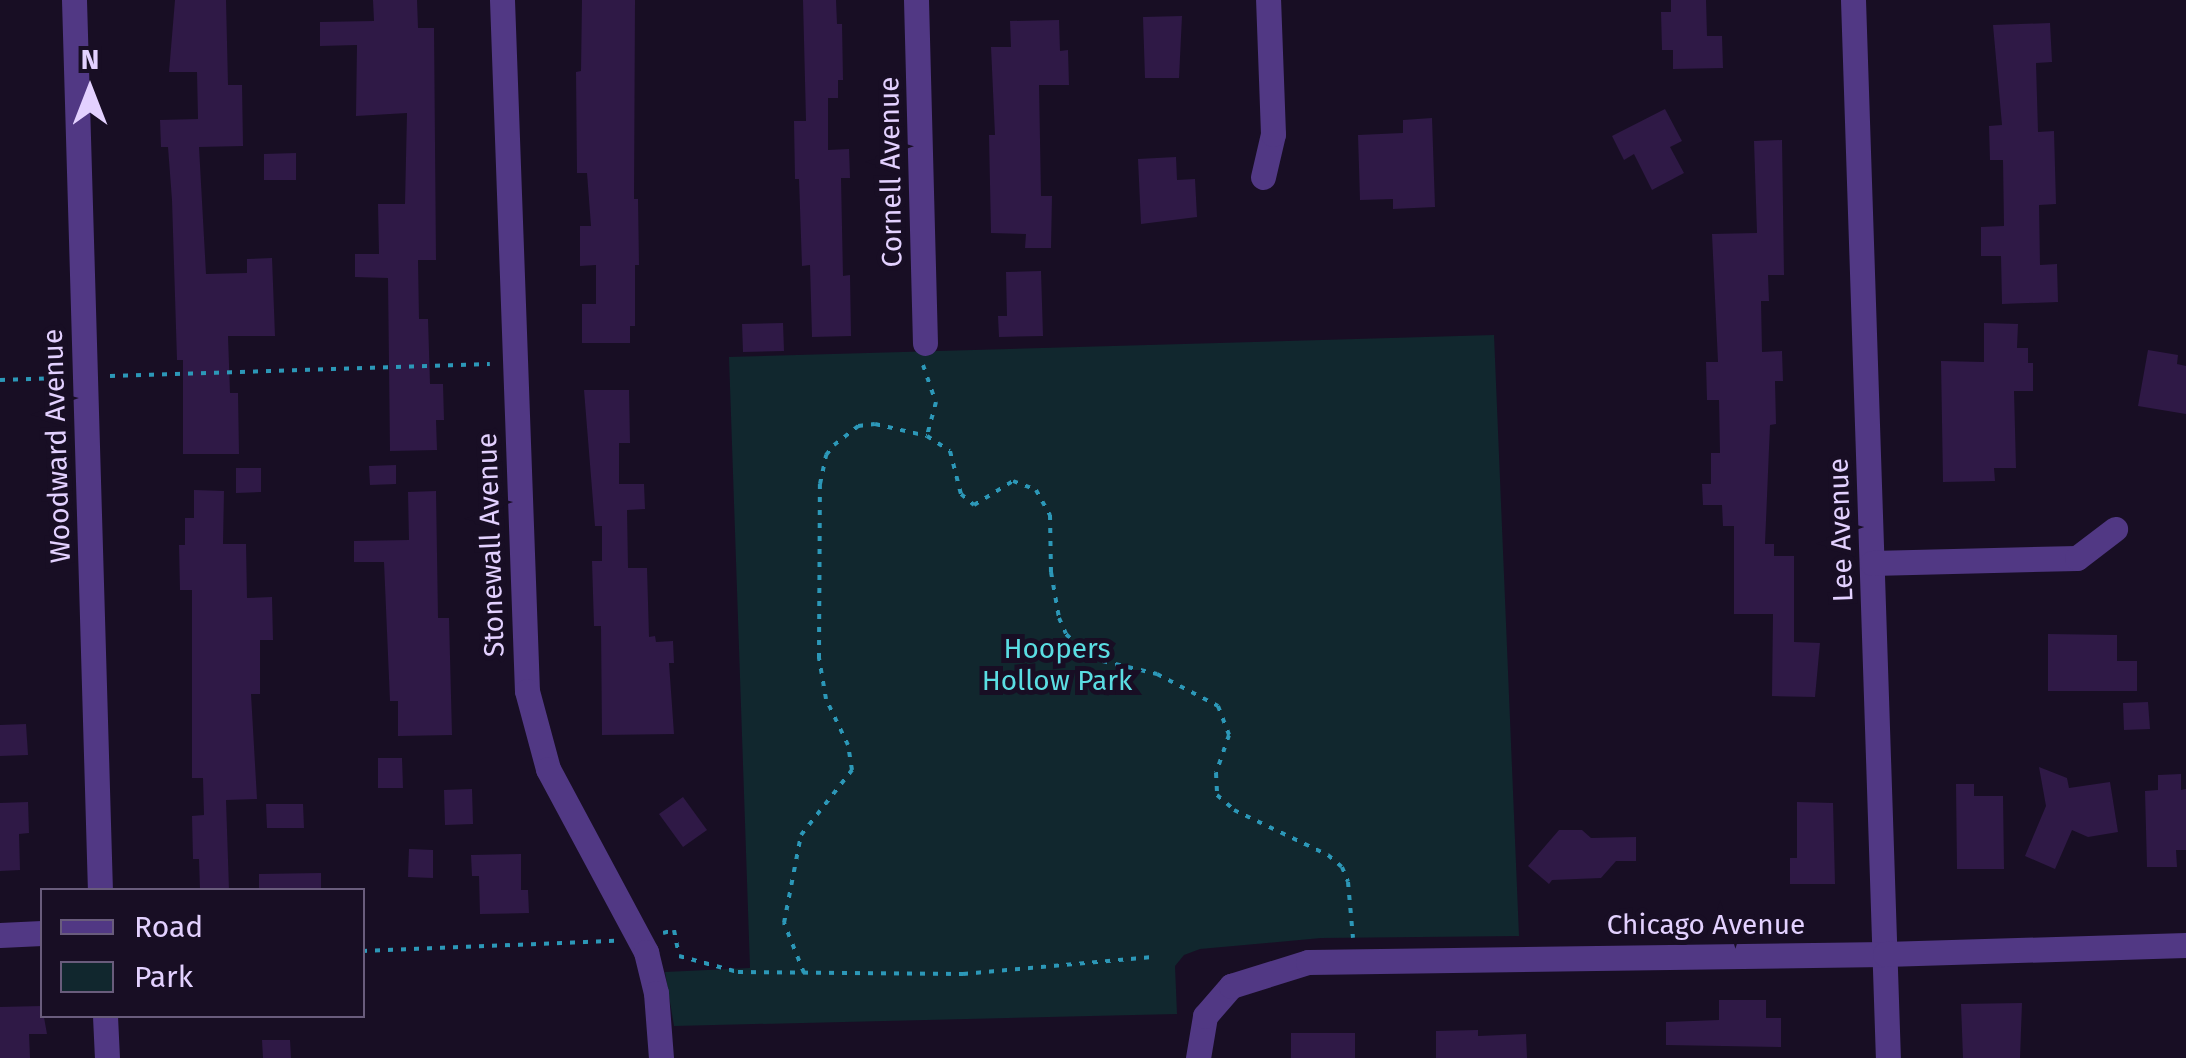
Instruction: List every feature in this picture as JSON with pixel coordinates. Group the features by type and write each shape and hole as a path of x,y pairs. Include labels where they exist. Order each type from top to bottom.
{"street":[{"name":"Woodward Avenue","path":"74,0 100,888"},
{"name":"Stonewall Avenue","path":"502,0 525,664 536,734 557,789 639,938 656,993 661,1058"},
{"name":"Cornell Avenue","path":"916,0 925,343"},
{"path":"1263,176 1273,134 1268,0"},
{"name":"Lee Avenue","path":"1854,0 1888,1058"},
{"path":"1872,564 2077,558 2115,529"},
{"path":"0,935 40,934"},
{"name":"Chicago Avenue","path":"1198,1058 1204,1016 1231,986 1275,969 1354,958 1885,954 2186,945"},
{"path":"105,1018 108,1058"}],"path":[{"path":"925,343 923,366 936,402 927,436"},
{"path":"0,380 514,363"},
{"path":"804,973 784,923 801,834 852,770 848,745 826,700 819,658 822,467 834,446 858,426 891,426 927,436 950,451 966,501 974,505 1014,480 1036,490 1047,504 1058,618 1078,649 1103,664 1158,674 1218,706 1229,734 1216,773 1217,795 1234,810 1328,855 1342,867 1352,903 1354,958"},
{"path":"365,951 595,944 674,930 679,956 738,972 963,974 1154,957"}],"green space":[{"name":"Hoopers Hollow Park","path":"1494,335 1519,936 1321,938 1200,949 1184,955 1175,966 1177,1014 674,1026 665,972 750,968 729,357"}],"building":[{"path":"175,0 226,0 228,85 242,85 243,146 199,147 206,274 247,273 247,259 272,258 275,336 228,336 230,393 238,393 239,454 183,454 183,360 177,360 172,200 168,147 161,147 160,120 198,119 197,72 169,72"},
{"path":"373,0 417,0 418,28 434,28 436,260 418,260 419,319 428,319 430,384 443,384 444,420 436,420 437,450 390,451 388,278 355,277 355,254 379,254 378,204 405,204 407,113 356,116 357,45 320,46 320,22 374,21"},
{"path":"582,0 635,0 634,199 638,199 639,265 635,265 635,326 630,326 630,343 582,343 582,304 596,304 596,265 580,266 580,226 591,226 587,173 577,173 576,72 581,71"},
{"path":"803,0 836,0 837,24 842,24 843,80 838,80 838,98 828,98 828,150 849,149 850,178 841,178 843,276 850,275 851,336 812,337 810,265 802,266 799,179 795,179 794,121 806,121"},
{"path":"1671,0 1706,0 1707,36 1722,36 1723,68 1673,69 1673,50 1662,50 1661,12 1671,12"},
{"path":"1182,16 1179,78 1145,78 1143,17"},
{"path":"1059,20 1060,51 1068,50 1069,85 1039,85 1041,196 1052,196 1051,248 1025,248 1026,234 991,233 989,135 995,135 991,47 1011,47 1010,21"},
{"path":"2050,23 2052,62 2036,63 2038,132 2054,131 2056,204 2039,205 2040,265 2057,264 2058,302 2002,304 2001,256 1981,256 1981,227 2004,226 2003,160 1990,160 1989,126 2002,125 1993,25"},
{"path":"1665,109 1682,141 1670,147 1684,173 1652,190 1634,154 1624,160 1612,136"},
{"path":"1432,118 1435,207 1393,209 1393,199 1360,200 1358,135 1403,133 1403,120"},
{"path":"1782,140 1784,275 1768,275 1769,301 1761,301 1762,352 1782,351 1783,381 1775,381 1776,424 1770,425 1765,544 1774,544 1774,556 1794,556 1794,642 1820,643 1815,697 1772,696 1773,614 1734,614 1734,526 1723,526 1722,505 1703,505 1702,484 1711,484 1711,453 1720,453 1719,400 1707,400 1706,362 1718,362 1712,234 1757,233 1754,141"},
{"path":"296,153 296,180 264,180 264,154"},
{"path":"1176,157 1177,180 1195,179 1197,217 1141,224 1138,159"},
{"path":"1041,271 1043,336 999,337 998,316 1007,316 1006,272"},
{"path":"783,323 784,351 743,352 742,324"},
{"path":"1984,323 2018,324 2017,348 2028,348 2028,363 2033,363 2033,391 2014,391 2016,468 1994,468 1995,481 1943,482 1941,361 1984,362"},
{"path":"2148,350 2178,355 2177,364 2186,366 2186,414 2138,406"},
{"path":"584,390 629,390 630,443 619,443 619,484 644,484 645,509 627,510 628,568 647,568 649,637 655,636 656,642 673,641 674,663 669,663 674,734 602,735 601,626 594,626 592,561 602,561 602,526 595,526"},
{"path":"396,465 396,484 370,485 369,466"},
{"path":"236,468 261,468 261,492 236,493"},
{"path":"194,490 224,491 223,544 246,544 247,598 272,597 273,640 260,640 260,694 251,694 257,799 226,800 229,888 200,888 199,859 193,859 192,816 204,815 203,778 192,778 192,590 180,590 179,545 185,545 185,518 194,518"},
{"path":"436,491 438,618 449,618 452,735 398,736 398,701 390,701 384,562 354,562 354,541 409,540 408,492"},
{"path":"2048,634 2117,635 2117,661 2137,661 2137,691 2048,691"},
{"path":"2148,702 2150,729 2124,730 2123,703"},
{"path":"26,724 28,755 0,756 0,725"},
{"path":"378,758 402,758 403,788 378,788"},
{"path":"2039,767 2067,778 2069,788 2110,782 2118,832 2088,837 2072,830 2055,869 2025,856 2046,806"},
{"path":"2181,774 2181,790 2186,789 2186,850 2176,850 2177,867 2147,867 2145,791 2158,790 2158,775"},
{"path":"1956,784 1974,784 1974,796 2003,796 2004,869 1957,869"},
{"path":"472,789 473,824 445,825 444,790"},
{"path":"683,797 707,830 683,847 659,814"},
{"path":"28,802 29,833 19,834 20,870 0,871 0,803"},
{"path":"1797,802 1833,803 1835,884 1790,884 1790,858 1797,858"},
{"path":"266,804 303,804 304,828 267,828"},
{"path":"1559,830 1582,830 1591,838 1636,837 1636,861 1616,861 1601,878 1552,880 1549,884 1528,866"},
{"path":"409,849 433,850 433,878 408,877"},
{"path":"521,854 521,890 528,890 529,913 480,914 479,876 472,876 471,855"},
{"path":"321,873 321,888 259,888 259,874"},
{"path":"1719,1000 1766,1000 1766,1018 1781,1018 1781,1047 1666,1045 1666,1022 1719,1020"},
{"path":"2022,1003 2020,1058 1963,1058 1961,1004"},
{"path":"40,1006 47,1034 29,1034 30,1058 0,1058 0,1007"},
{"path":"1478,1030 1478,1036 1526,1034 1527,1058 1436,1058 1436,1031"},
{"path":"1291,1033 1355,1033 1355,1058 1291,1058"},
{"path":"262,1040 290,1040 291,1058 263,1058"}]}
